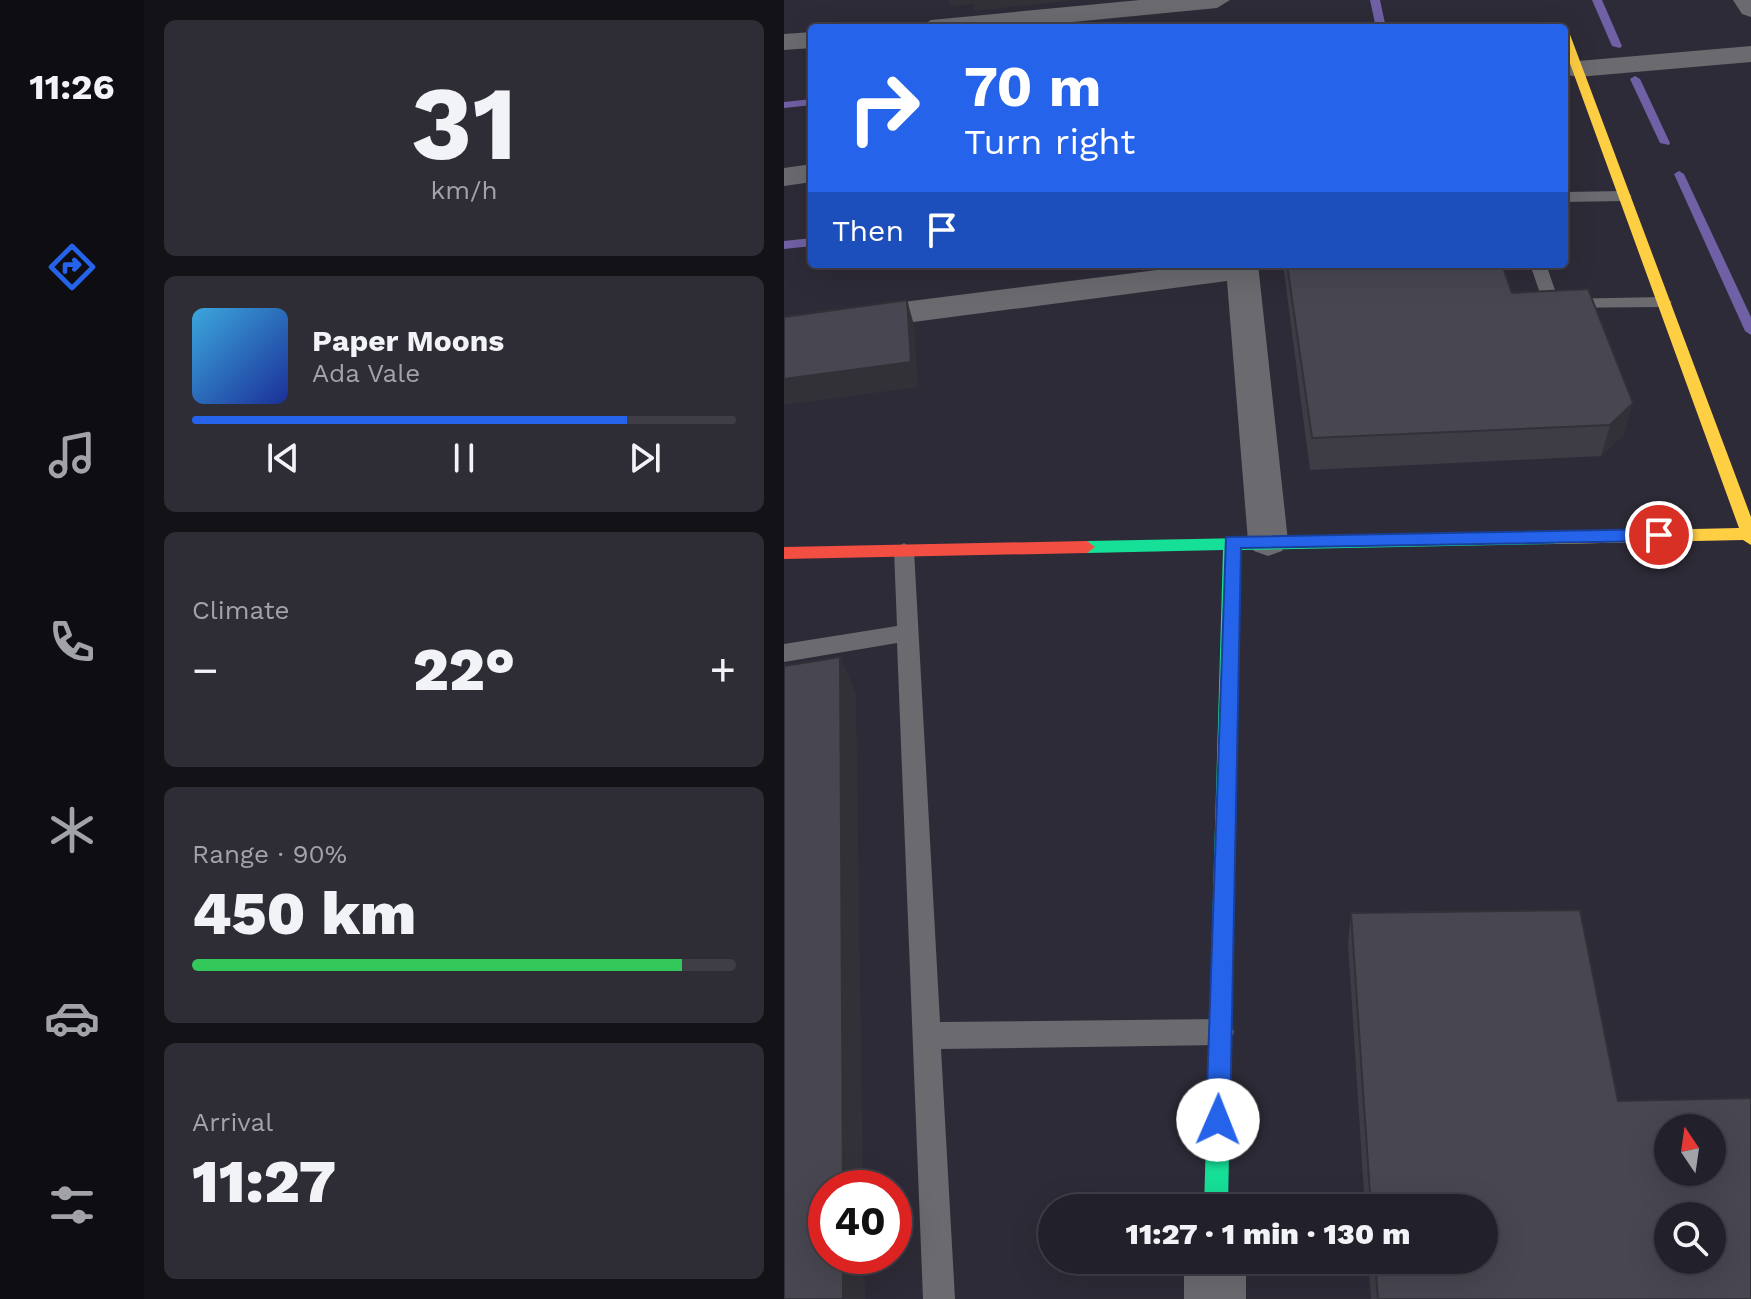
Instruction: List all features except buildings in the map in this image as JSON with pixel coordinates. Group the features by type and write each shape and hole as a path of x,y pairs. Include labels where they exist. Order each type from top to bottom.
{"street":[{"path":"960,24 1090,6 1217,0 1220,24"},
{"path":"1746,0 1751,9"},
{"path":"784,42 808,40"},
{"path":"784,553 1250,541 1750,535 1568,43"},
{"path":"1578,69 1751,54"},
{"path":"784,177 808,174"},
{"path":"784,328 1234,268"},
{"path":"1216,1194 1220,1032 1250,541 1242,268"},
{"path":"1215,1274 1215,1299"}],"lane":[{"path":"1568,197 1624,196"},
{"path":"1539,268 1551,304 1664,302"},
{"path":"904,550 939,1299"},
{"path":"784,653 906,633"},
{"path":"926,1036 1220,1032"}],"waterway":[{"path":"1375,0 1380,24"},
{"path":"1597,0 1617,46"},
{"path":"1635,79 1665,143"},
{"path":"784,105 808,102"},
{"path":"1679,174 1751,331"},
{"path":"784,245 808,242"}],"traffic: fast":[{"path":"1087,547 1555,538"},
{"path":"1216,1194 1232,542"}],"traffic: slow":[{"path":"1568,43 1751,539"},
{"path":"1555,538 1751,534"}],"traffic: jam":[{"path":"784,553 1087,547"}],"route":[{"path":"1218,1120 1232,542 1659,535"}]}
